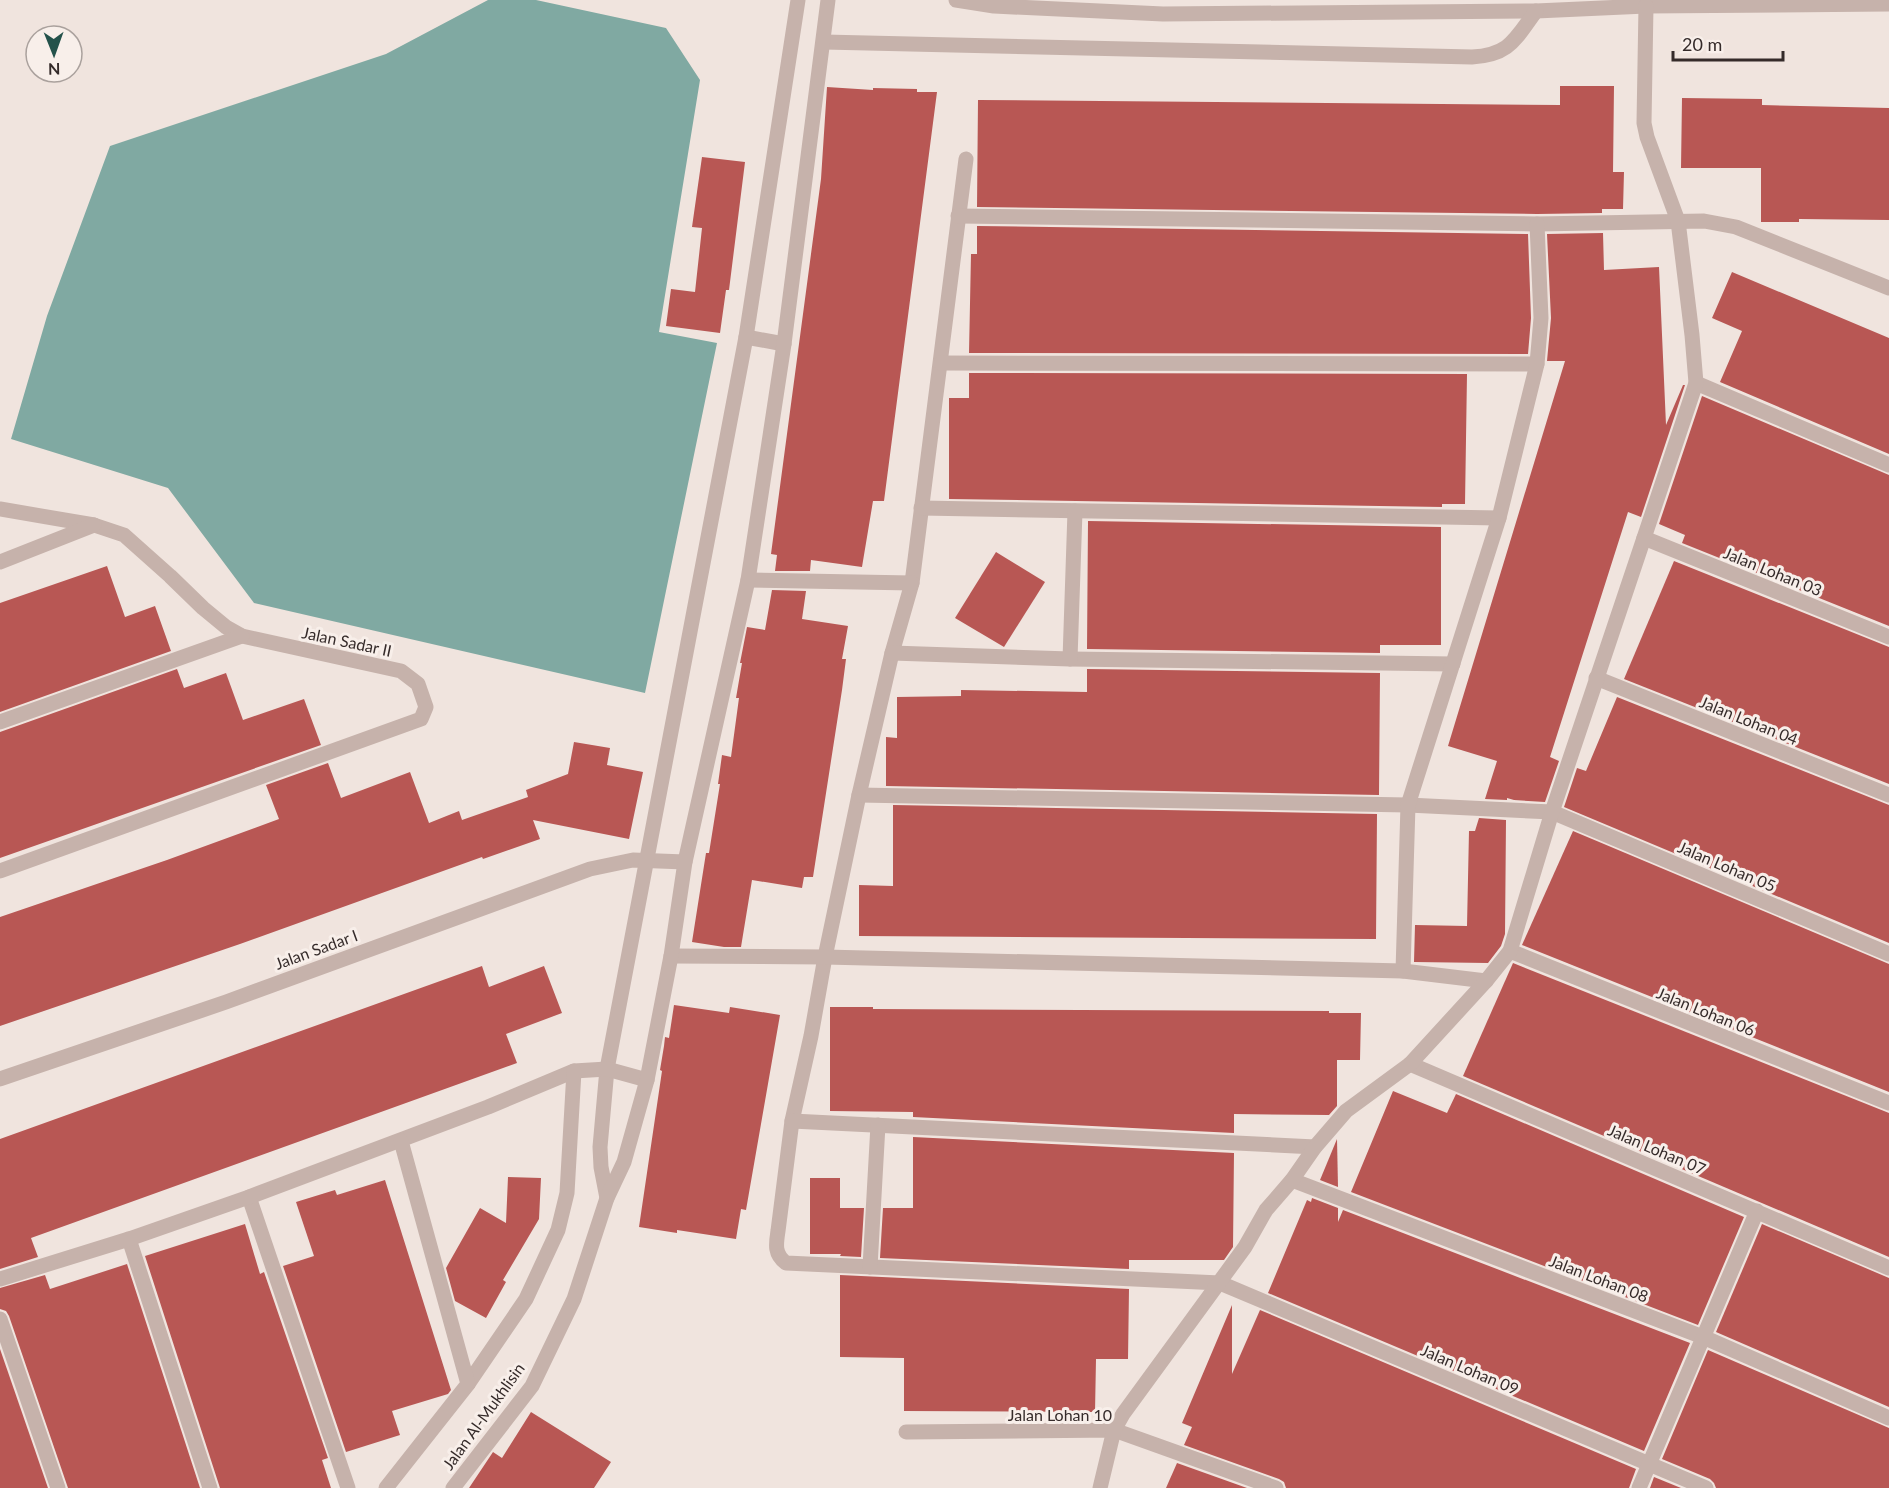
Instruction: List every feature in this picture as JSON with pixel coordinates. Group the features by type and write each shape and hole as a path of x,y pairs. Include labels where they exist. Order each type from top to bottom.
{"street":[{"path":"607,1198 600,1147 607,1069 746,337 798,0"},
{"name":"Jalan Al-Mukhlisin","path":"453,1488 532,1386 574,1299 607,1198 624,1162 647,1080 671,956 685,862 748,580 784,344 828,0"},
{"path":"956,0 994,6 1536,11 1561,5 1889,4"},
{"path":"1100,1488 1114,1430 1245,1247 1266,1210 1292,1180 1315,1147 1346,1112 1410,1064 1486,981 1510,951 1552,812 1696,383 1678,221 1644,123 1646,6"},
{"path":"824,42 1472,57 1488,56 1502,51 1511,44 1536,11"},
{"path":"966,159 912,583 892,653 859,795 792,1121 776,1246 778,1256 786,1263 1220,1283"},
{"path":"958,216 1537,224 1704,221 1737,227 1889,288"},
{"path":"1403,971 1408,805 1499,518 1538,364 1541,318 1537,224"},
{"path":"746,337 784,344"},
{"path":"941,363 1538,364"},
{"path":"1696,383 1889,465"},
{"path":"921,508 1499,518"},
{"name":"Jalan Sadar II","path":"0,509 94,525 124,535 171,576 202,608 226,627 242,636 401,671 418,684 426,707 421,719 0,871"},
{"path":"1070,659 1075,511"},
{"path":"0,562 94,525"},
{"name":"Jalan Lohan 03","path":"1644,538 1889,637"},
{"path":"748,580 912,583"},
{"path":"0,722 242,636"},
{"path":"892,653 1070,659 1453,664"},
{"name":"Jalan Lohan 04","path":"1596,678 1889,795"},
{"path":"859,795 1408,805 1552,812"},
{"name":"Jalan Lohan 05","path":"1552,812 1889,954"},
{"name":"Jalan Sadar I","path":"0,1079 226,1002 553,881 601,866 633,860 685,862"},
{"name":"Jalan Lohan 06","path":"1510,951 1889,1103"},
{"path":"671,956 825,957 1403,971 1486,981"},
{"name":"Jalan Lohan 07","path":"1410,1064 1889,1268"},
{"path":"0,1279 129,1239 249,1197 401,1141 573,1071 607,1069 647,1080"},
{"path":"386,1488 468,1384 526,1299 558,1230 567,1193 573,1071"},
{"path":"792,1121 1315,1147"},
{"path":"870,1267 878,1125"},
{"path":"401,1141 468,1384"},
{"name":"Jalan Lohan 08","path":"1292,1180 1703,1337 1889,1418"},
{"path":"249,1197 348,1488"},
{"path":"1639,1488 1757,1211"},
{"path":"129,1239 210,1488"},
{"name":"Jalan Lohan 09","path":"1220,1283 1706,1488"},
{"path":"0,1319 58,1488"},
{"name":"Jalan Lohan 10","path":"906,1432 1114,1430 1276,1488"}],"water":[{"path":"488,0 536,0 666,28 700,80 659,332 717,343 645,693 254,603 168,488 11,439 47,316 110,146 386,54"}],"building":[{"path":"1560,86 1614,86 1613,172 1624,172 1623,209 1602,209 1602,213 1537,214 977,207 978,100 1560,105"},
{"path":"827,87 873,90 873,88 917,89 917,92 937,92 884,501 873,501 862,567 811,560 810,571 775,571 777,555 771,554 821,179"},
{"path":"1682,98 1762,99 1762,105 1889,108 1889,220 1799,219 1799,222 1761,222 1761,168 1681,168"},
{"path":"702,157 745,162 729,290 726,290 720,333 666,326 671,289 695,292 702,228 692,227"},
{"path":"977,226 1528,234 1531,318 1528,354 969,353 971,254 977,254"},
{"path":"1603,233 1604,270 1659,267 1666,425 1683,385 1685,385 1641,517 1628,512 1550,757 1559,761 1545,802 1507,798 1507,800 1485,799 1497,761 1448,746 1565,361 1547,361 1551,318 1547,234"},
{"path":"1732,272 1889,338 1889,454 1720,382 1742,331 1712,318"},
{"path":"969,373 1467,374 1465,504 1442,504 1442,507 949,499 949,398 969,398"},
{"path":"1702,396 1889,475 1889,626 1682,543 1685,535 1659,524"},
{"path":"1088,521 1441,527 1441,645 1380,645 1380,653 1087,649"},
{"path":"996,552 1045,582 1004,647 955,618"},
{"path":"1674,561 1889,647 1889,784 1624,679"},
{"path":"107,566 125,617 155,606 171,651 0,712 0,603"},
{"path":"772,590 806,591 802,619 848,626 842,659 846,659 842,690 813,877 804,877 802,888 752,880 741,947 692,942 706,853 709,853 720,784 718,784 722,755 731,757 739,698 736,698 742,663 740,663 747,627 765,630"},
{"path":"177,669 184,688 226,673 243,720 304,699 321,745 0,858 0,732"},
{"path":"1087,669 1380,673 1379,795 886,786 886,737 897,738 897,697 961,696 961,690 1087,692"},
{"path":"1617,697 1889,805 1889,943 1564,807 1577,768 1586,771"},
{"path":"574,742 610,748 607,765 643,772 629,839 533,820 540,839 483,859 482,857 240,944 0,1026 0,917 279,819 266,785 328,763 341,798 410,772 429,823 459,811 462,820 528,797 526,790 568,774"},
{"path":"893,805 1377,814 1376,939 859,936 859,885 893,886"},
{"path":"1479,818 1506,820 1505,934 1501,946 1488,963 1414,962 1415,925 1467,926 1469,831 1475,831"},
{"path":"1573,831 1889,964 1889,1092 1522,945"},
{"path":"1513,963 1889,1113 1889,1257 1463,1076"},
{"path":"482,966 489,987 544,966 562,1013 506,1034 517,1063 31,1238 38,1257 0,1269 0,1139"},
{"path":"674,1005 729,1013 730,1007 780,1015 746,1210 741,1209 736,1239 639,1227 665,1037 669,1038"},
{"path":"830,1007 1361,1013 1360,1060 1337,1060 1337,1106 1329,1115 1234,1114 1234,1133 913,1117 913,1112 830,1111"},
{"path":"1393,1091 1447,1113 1456,1094 1744,1217 1698,1325 1351,1192"},
{"path":"913,1137 1234,1153 1233,1247 1224,1260 1129,1260 1129,1269 880,1258 883,1208 913,1208"},
{"path":"1337,1139 1338,1187 1320,1180"},
{"path":"508,1177 541,1178 539,1219 503,1280 506,1282 486,1318 455,1301 446,1268 480,1208 506,1223"},
{"path":"810,1178 840,1178 840,1208 864,1208 861,1257 840,1256 841,1254 810,1254"},
{"path":"385,1180 451,1390 448,1394 392,1411 400,1435 346,1452 283,1266 314,1256 296,1202 335,1190 337,1195"},
{"path":"1312,1198 1338,1208 1338,1222 1343,1210 1690,1343 1644,1451 1268,1293 1307,1200 1311,1202"},
{"path":"245,1224 260,1274 264,1272 328,1458 322,1460 331,1488 220,1488 145,1256"},
{"path":"1762,1224 1889,1278 1889,1407 1716,1332"},
{"path":"127,1264 200,1488 68,1488 9,1316 6,1311 0,1309 0,1288 45,1275 50,1289"},
{"path":"840,1275 1129,1289 1128,1359 1096,1359 1095,1412 904,1411 904,1358 840,1357"},
{"path":"1232,1305 1232,1374 1260,1310 1636,1469 1629,1488 1286,1488 1284,1482 1279,1479 1184,1445 1192,1427 1182,1423"},
{"path":"0,1349 48,1488 0,1488"},
{"path":"1708,1350 1889,1428 1889,1488 1716,1488 1710,1479 1662,1459"},
{"path":"531,1412 611,1462 594,1488 469,1488 493,1452 502,1458"},
{"path":"1177,1463 1247,1488 1166,1488"},
{"path":"1654,1477 1681,1488 1650,1488"}]}
